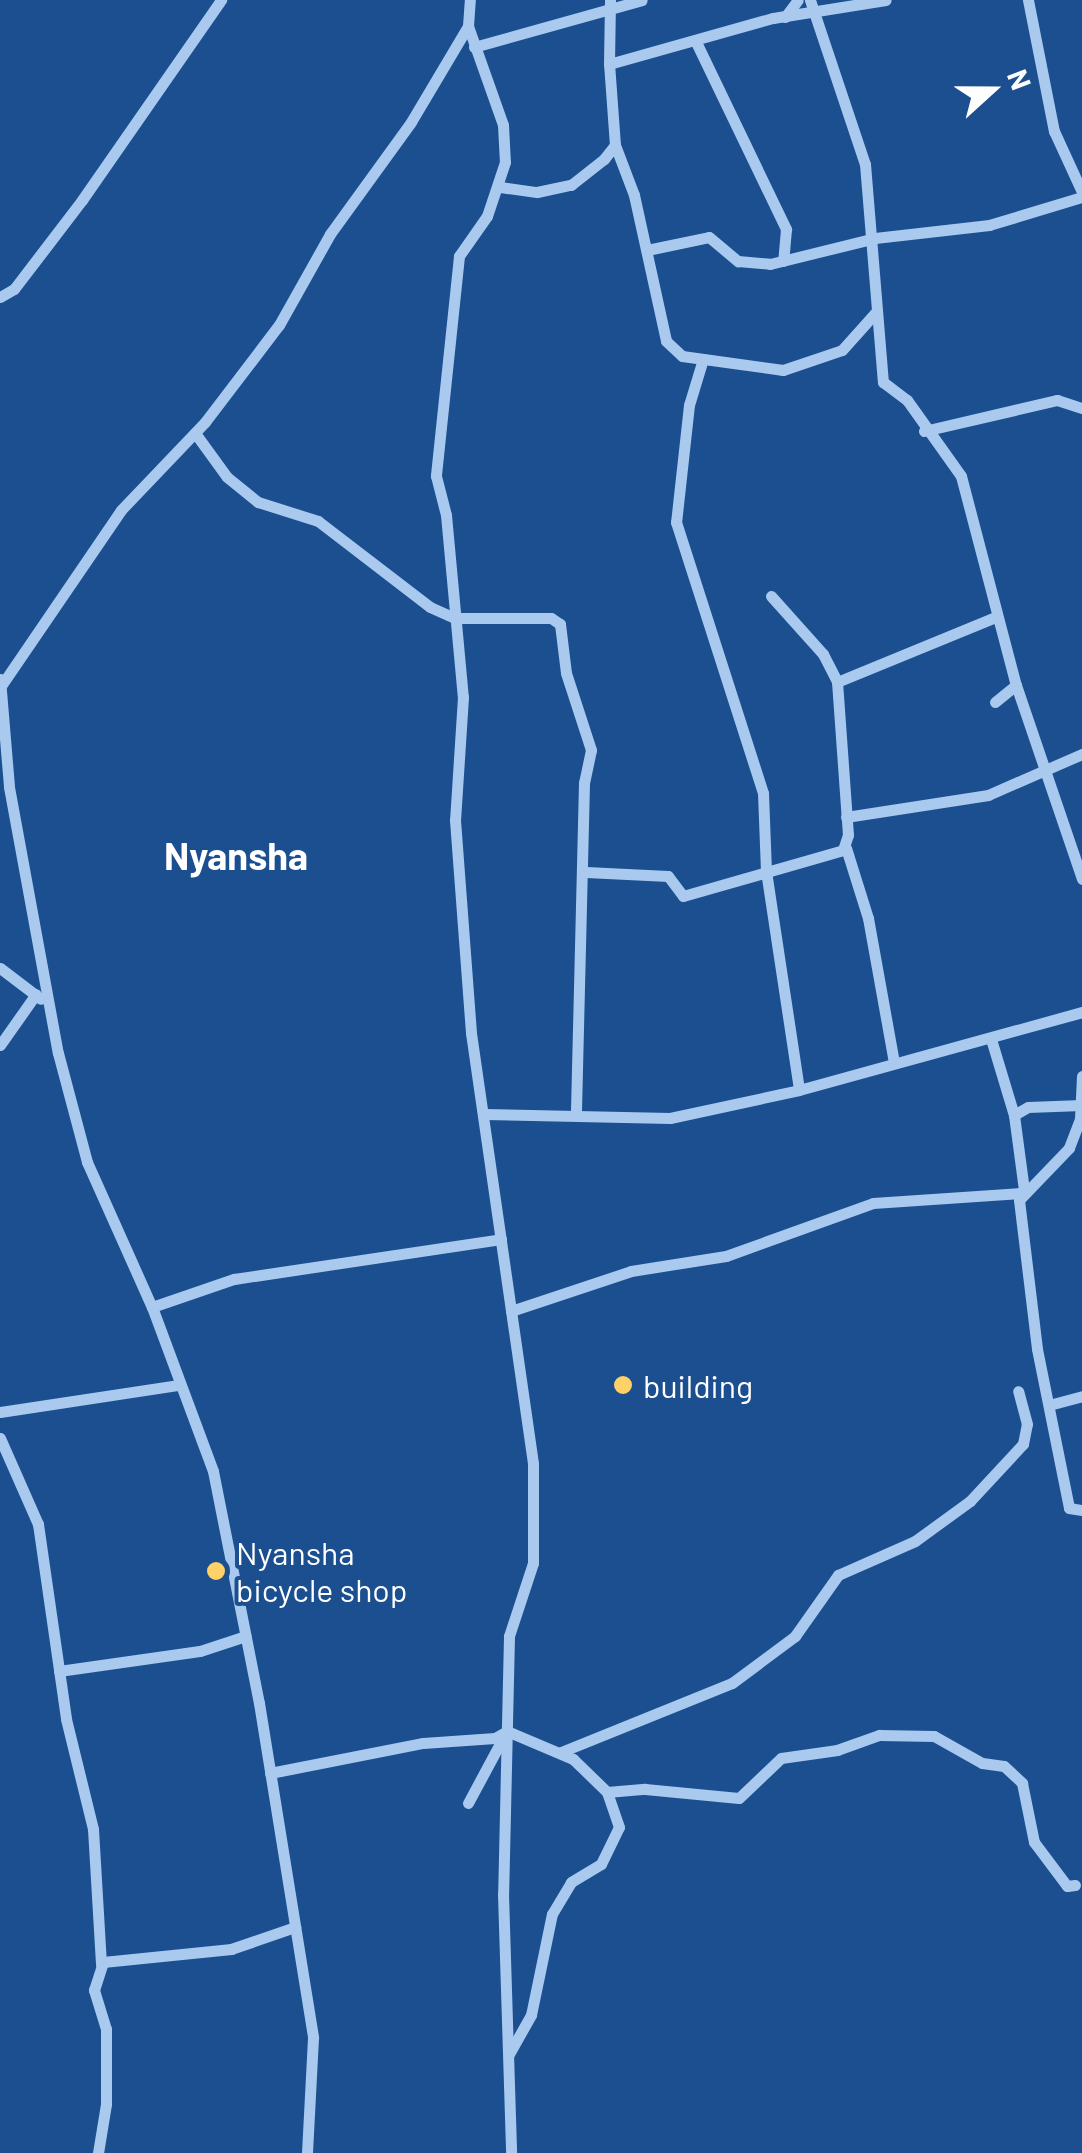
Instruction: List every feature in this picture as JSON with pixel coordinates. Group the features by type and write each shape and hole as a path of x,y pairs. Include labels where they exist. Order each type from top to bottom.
{"street":[{"path":"0,297 14,289 82,200 222,0"},
{"path":"470,0 468,26 503,125 500,187 459,256 436,476 464,697 458,886 484,1114 533,1464 533,1562 511,1618 507,1730 511,2153"},
{"path":"474,47 611,4 642,0"},
{"path":"609,64 785,17 808,3 886,0"},
{"path":"647,250 709,238 738,261 784,261 875,238 990,225 1082,194 1054,131 1028,0"},
{"path":"785,17 808,3"},
{"path":"808,3 856,131 875,238 876,312 884,340 883,382 907,400 924,431 961,476 983,544 993,618 1082,879"},
{"path":"611,4 609,64 615,145 647,250 666,341 682,356 783,370 842,350 876,312"},
{"path":"1,695 121,510 195,433 278,325 330,234 411,122 468,26"},
{"path":"696,42 786,229 784,261"},
{"path":"500,187 537,192 571,185 615,145"},
{"path":"704,359 689,404 676,522 764,793 766,871 799,1090"},
{"path":"924,431 1057,400 1082,408"},
{"path":"195,433 227,477 258,502 318,522 430,606 456,618 550,618 560,624 566,672 591,750 583,815 586,872 576,1115"},
{"path":"771,596 822,654 836,682 846,848 868,918 894,1064"},
{"path":"836,682 993,618"},
{"path":"0,679 9,787 49,1004 88,1162 152,1306 212,1471 246,1636 313,2038 307,2153"},
{"path":"994,702 1016,686"},
{"path":"846,817 988,795 1082,754"},
{"path":"586,872 668,876 683,896 846,848"},
{"path":"0,968 49,1004"},
{"path":"0,1045 36,994"},
{"path":"484,1114 670,1118 799,1090 991,1039 1015,1026 1082,1012"},
{"path":"991,1039 1014,1114 1050,1405 1070,1508 1082,1510"},
{"path":"511,1311 631,1272 726,1256 872,1202 1022,1191 1069,1148 1082,1104 1082,1076"},
{"path":"1014,1114 1082,1104"},
{"path":"152,1306 234,1278 502,1239"},
{"path":"0,1412 179,1384"},
{"path":"561,1752 732,1682 795,1636 838,1575 915,1541 970,1501 1023,1444 1027,1424 1018,1391"},
{"path":"1050,1405 1082,1396"},
{"path":"0,1438 34,1507 59,1671 93,1828 101,1965 94,1990 106,2029 106,2104 98,2153"},
{"path":"59,1671 200,1651 246,1636"},
{"path":"507,1730 561,1752 606,1792 620,1827 601,1864 571,1882 552,1914 531,2015 508,2058"},
{"path":"270,1774 424,1743 495,1738 507,1730"},
{"path":"468,1803 507,1730"},
{"path":"606,1792 645,1788 739,1798 781,1758 890,1734 934,1736 982,1763 1004,1766 1022,1784 1034,1842 1068,1886 1075,1885"},
{"path":"101,1965 120,1956 231,1949 295,1927"}],"place":[{"name":"building","path":"623,1385"},
{"name":"Nyansha bicycle shop","path":"216,1571"}],"district":[{"name":"Nyansha","path":"236,856"}]}
